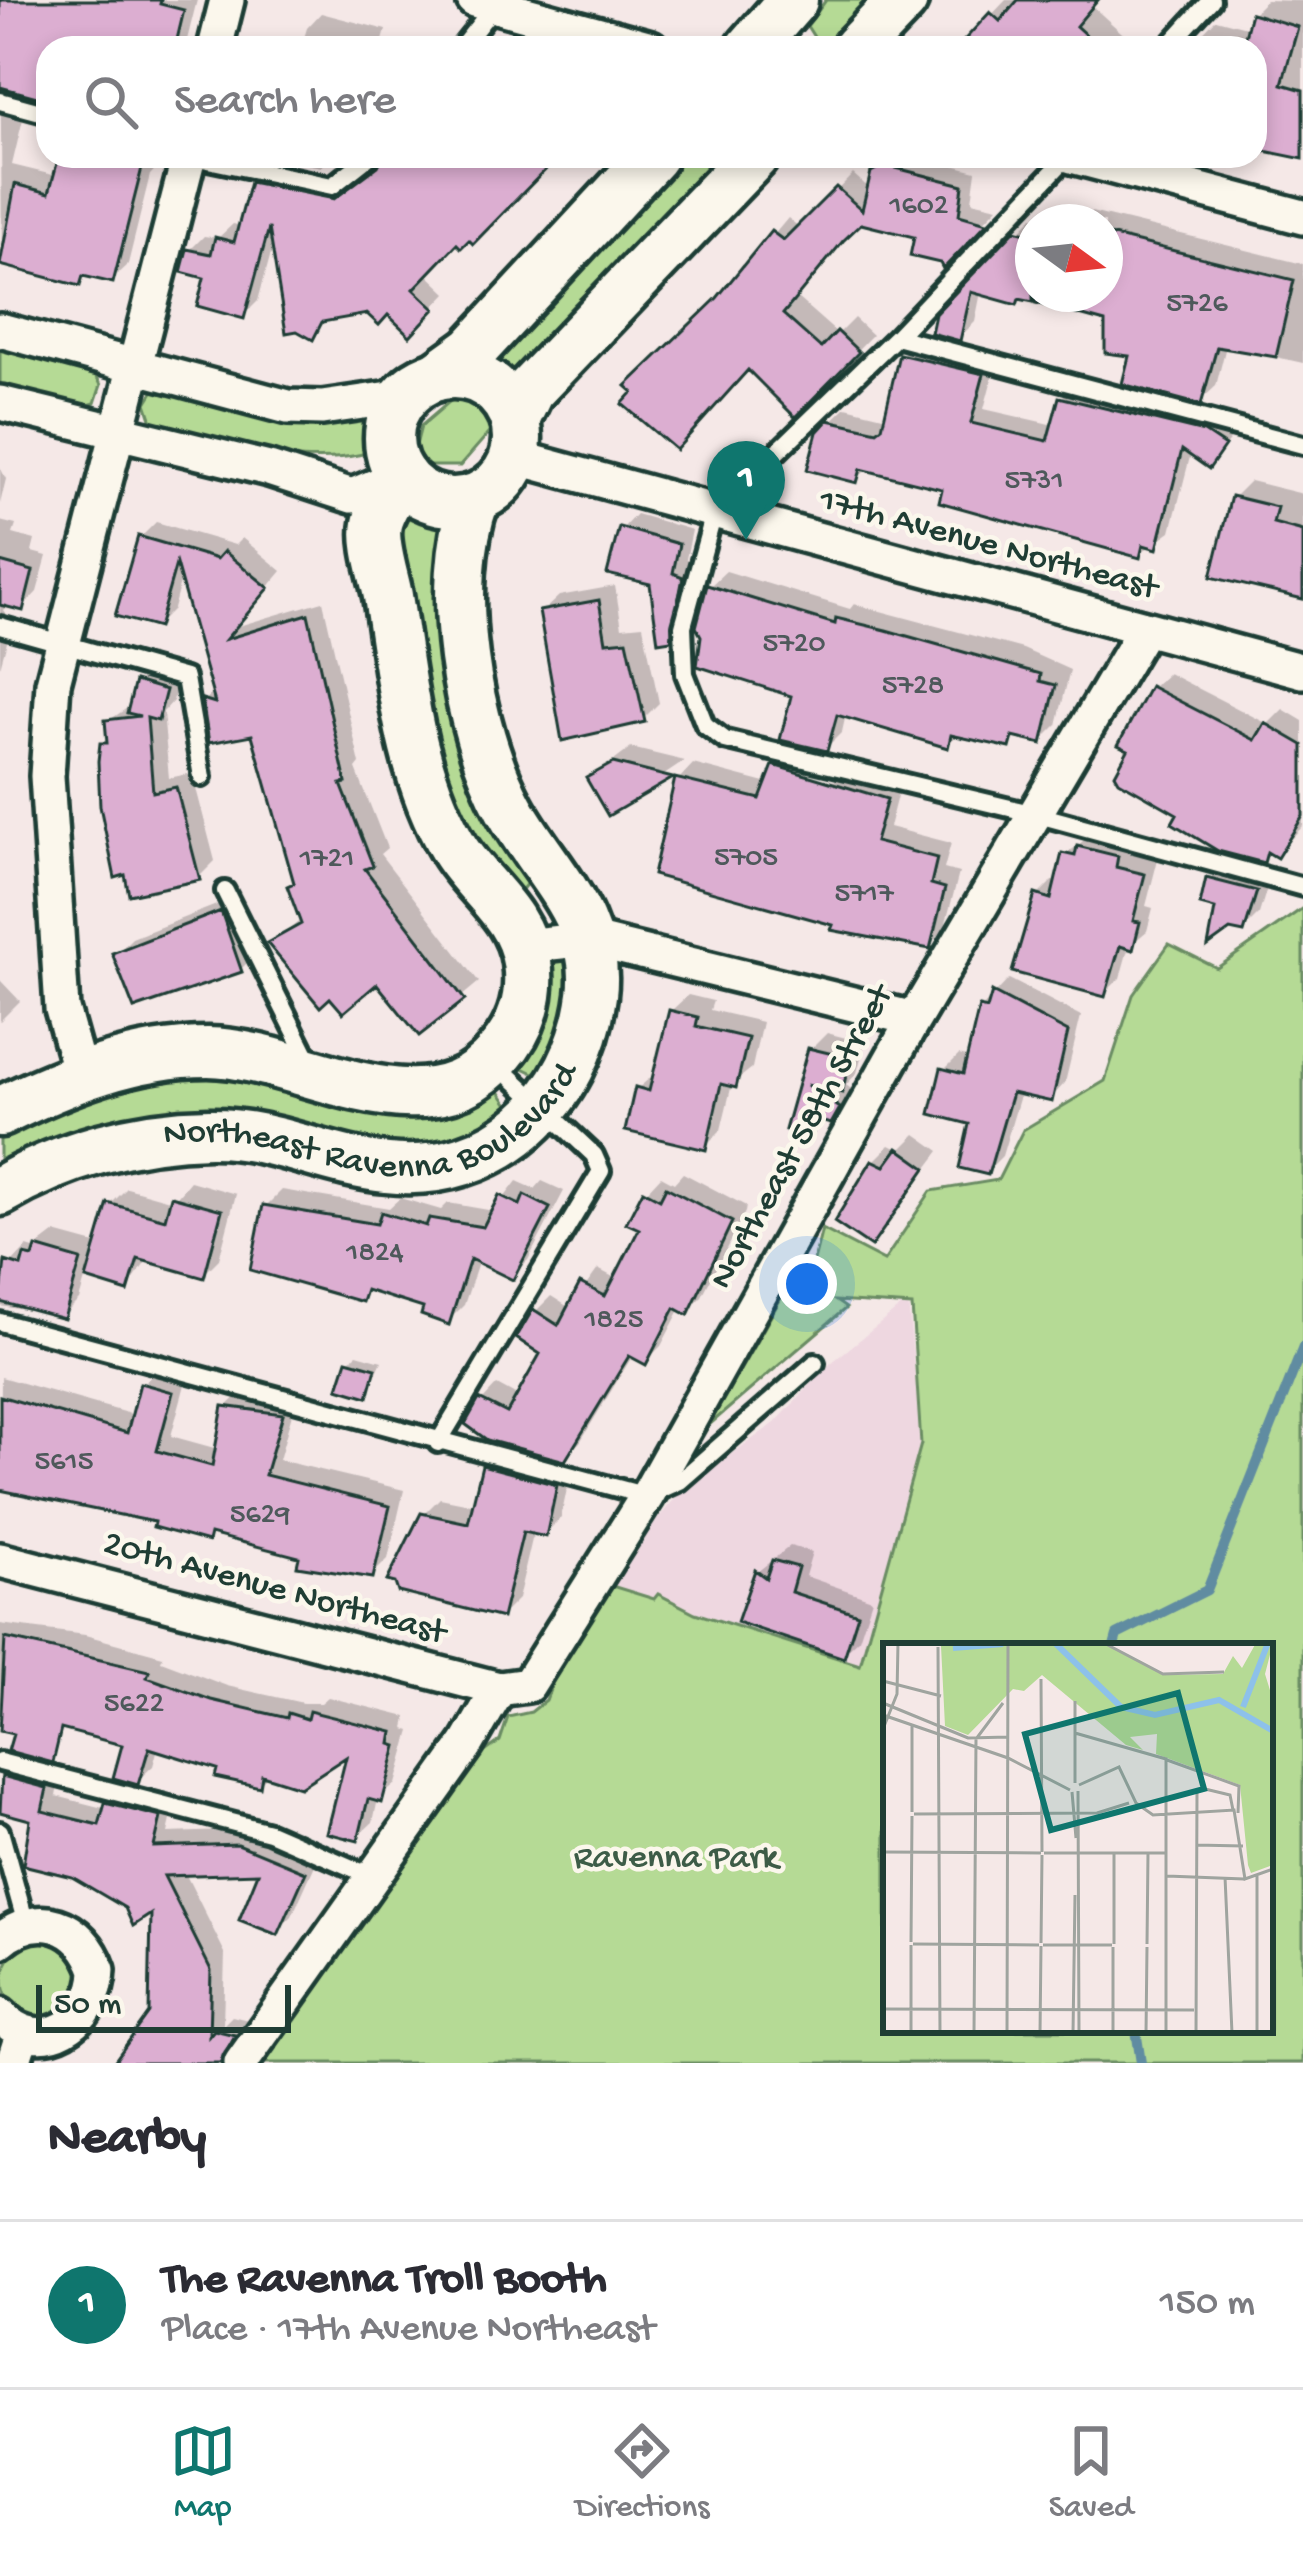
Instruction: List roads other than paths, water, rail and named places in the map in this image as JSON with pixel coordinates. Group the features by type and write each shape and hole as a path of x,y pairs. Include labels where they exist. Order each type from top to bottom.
{"main road":[{"path":"762,36 793,0"},
{"path":"868,36 903,0"},
{"path":"642,168 473,350 420,386 389,429 391,454 401,475 425,496 442,502 475,499 505,476 529,391 743,168"},
{"path":"420,386 461,374 488,384 514,438"},
{"path":"364,511 401,475"},
{"name":"Northeast Ravenna Boulevard","path":"0,1191 103,1148 208,1133 261,1135 385,1168 429,1168 472,1158 512,1138 544,1110 572,1072 588,1030 593,984 588,939 570,895 511,812 487,760 465,655 460,574 463,533 475,499"},
{"name":"Northeast Ravenna Boulevard","path":"0,1112 81,1076 148,1057 184,1053 271,1059 397,1095 430,1094 461,1084 494,1061 524,1011 529,978 524,946 497,898 458,854 430,804 415,759 364,511"}],"street":[{"path":"218,36 227,0"},
{"path":"484,3 606,36"},
{"path":"81,1076 62,1009 48,725 61,642 186,168"},
{"path":"1116,168 1303,217"},
{"path":"0,330 288,407 322,408 420,386"},
{"path":"0,403 269,469 364,511"},
{"name":"17th Avenue Northeast","path":"514,438 714,513 1303,671"},
{"name":"Northeast 58th Street","path":"241,2063 647,1496 914,1018 1145,628"},
{"path":"524,946 588,939 914,1018"},
{"name":"20th Avenue Northeast","path":"0,1560 514,1687"},
{"path":"12,2037 43,2035 78,2022 98,1990 98,1970 80,1936 45,1922 13,1933"}],"lane":[{"path":"1178,36 1211,0"},
{"path":"467,36 484,3"},
{"path":"0,101 36,111"},
{"path":"246,168 332,186 355,168"},
{"path":"1058,168 896,337 714,513 683,626 685,674 705,725 725,740 1035,814 1303,887"},
{"path":"896,337 1303,445"},
{"path":"0,626 185,678 202,777"},
{"path":"225,891 315,1071"},
{"path":"438,1443 601,1171 594,1155 494,1061"},
{"path":"0,1322 647,1496 680,1481 815,1364"},
{"path":"0,1762 269,1832 374,1876"},
{"path":"0,1831 13,1933"}],"waterway":[{"path":"1115,1643 1117,1635 1207,1590 1303,1347"},
{"path":"1136,2033 1141,2063"}],"place":[{"name":"The Ravenna Troll Booth","path":"746,540"}],"park label":[{"name":"Ravenna Park","path":"676,1859"}]}
